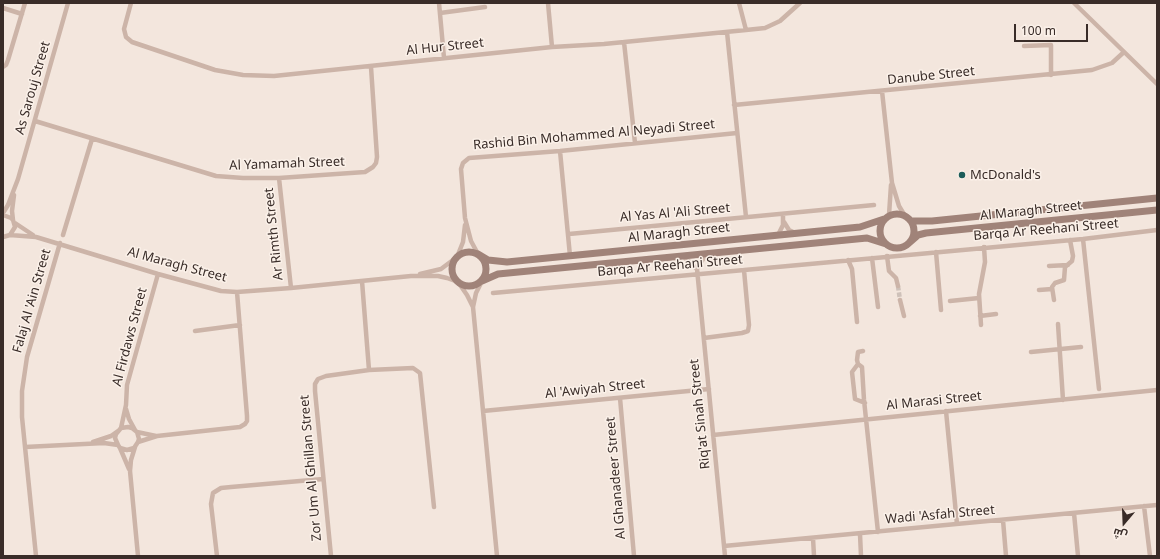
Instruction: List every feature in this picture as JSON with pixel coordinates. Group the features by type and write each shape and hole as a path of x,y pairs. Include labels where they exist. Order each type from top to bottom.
{"street":[{"path":"3,67 8,60 25,3"},
{"name":"As Sarouj Street","path":"14,222 12,204 18,179 68,3"},
{"name":"Al Hur Street","path":"131,3 124,29 126,37 129,40 215,70 243,75 274,76 552,47 624,42 765,28 780,21 800,3"},
{"path":"439,3 444,58"},
{"path":"548,3 552,47"},
{"path":"739,3 746,30"},
{"path":"1074,3 1157,84"},
{"path":"440,13 484,7"},
{"path":"3,8 22,14"},
{"path":"727,32 746,217"},
{"path":"624,42 635,143"},
{"path":"1024,46 1051,45 1052,75"},
{"name":"Danube Street","path":"734,105 1052,75 1097,69 1112,62 1124,52"},
{"name":"Al Yamamah Street","path":"35,121 216,176 279,178 365,172 373,167 376,163 377,157 371,67"},
{"path":"882,91 892,183 899,206 914,226 914,232 910,242 901,248 896,248 886,244 880,235 879,229 886,217 892,183"},
{"name":"Rashid Bin Mohammed Al Neyadi Street","path":"478,254 470,241 465,218 461,169 463,163 469,158 560,151 737,133"},
{"path":"63,236 92,139"},
{"path":"560,151 570,256"},
{"name":"Ar Rimth Street","path":"279,178 291,288"},
{"name":"As Sarouj Street","path":"3,214 18,179"},
{"name":"Al Maragh Street","path":"908,218 921,222 1157,198"},
{"name":"Al Yas Al 'Ali Street","path":"568,234 874,205"},
{"path":"1153,211 1157,214"},
{"name":"Al Maragh Street","path":"910,242 918,235 926,233 1153,211"},
{"name":"Al Maragh Street","path":"3,214 8,216 36,237"},
{"path":"783,214 784,222 794,233"},
{"path":"886,217 900,214 908,218"},
{"name":"Al Maragh Street","path":"478,254 488,260 507,262 860,227 886,217"},
{"name":"Rashid Bin Mohammed Al Neyadi Street","path":"456,257 463,242 465,218"},
{"path":"3,242 14,230 14,222"},
{"path":"778,235 784,222"},
{"name":"Barqa Ar Reehani Street","path":"493,293 697,272 744,270 1082,239 1157,230"},
{"name":"Al Maragh Street","path":"7,236 36,237 205,288 221,291 237,292 291,288 411,276 438,276 458,282"},
{"name":"Al Maragh Street","path":"482,281 498,274 867,238 886,244"},
{"path":"1082,239 1099,389"},
{"path":"1054,300 1052,289 1055,283 1064,280 1064,270 1072,261 1073,256 1070,240"},
{"name":"Falaj Al 'Ain Street","path":"36,556 21,407 27,357 60,244"},
{"path":"981,325 979,298 985,262 984,247"},
{"path":"473,307 454,277 452,270 456,257 463,252 471,251 483,258 487,269 476,293 473,307 497,556"},
{"path":"936,252 942,310"},
{"path":"683,256 697,272 706,254"},
{"path":"887,256 889,271 896,278 898,286"},
{"name":"Al Maragh Street","path":"411,276 441,269 456,257"},
{"path":"872,258 878,307"},
{"path":"848,260 852,269 857,322"},
{"path":"1049,266 1068,265"},
{"path":"704,338 748,331 749,325 744,270"},
{"name":"Riq'at Sinah Street","path":"697,272 725,556"},
{"name":"Al Firdaws Street","path":"119,430 126,405 127,385 158,274"},
{"path":"362,281 369,370"},
{"path":"458,282 470,286 482,281"},
{"path":"1039,290 1052,289"},
{"path":"25,447 88,443 119,446 127,450 137,444 157,436 240,427 245,424 247,421 247,416 237,292"},
{"path":"950,301 979,298"},
{"path":"900,300 904,316"},
{"path":"980,316 996,314"},
{"path":"1058,324 1063,400"},
{"path":"195,331 240,325"},
{"path":"1031,352 1081,347"},
{"path":"863,351 858,352 858,364 852,372 855,399 864,403"},
{"path":"858,364 862,367 864,403 878,532"},
{"name":"Zor Um Al Ghillan Street","path":"331,556 315,391 315,384 318,379 326,376 369,370 413,368 420,373 434,507"},
{"name":"Al 'Awiyah Street","path":"483,411 709,389"},
{"name":"Al Marasi Street","path":"713,434 1157,390"},
{"name":"Al Ghanadeer Street","path":"620,398 634,556"},
{"name":"Al Firdaws Street","path":"126,405 129,419 136,431"},
{"path":"946,411 957,524"},
{"path":"88,443 111,436 119,430 128,427 136,431 157,436"},
{"path":"119,430 116,438 130,471"},
{"path":"136,431 139,439 131,460 130,471 138,556"},
{"path":"217,556 211,504 214,493 221,488 231,486 323,479"},
{"name":"Wadi 'Asfah Street","path":"724,546 1157,505"},
{"path":"1144,506 1150,556"},
{"path":"1074,513 1078,556"},
{"path":"1002,520 1006,556"},
{"path":"860,534 861,556"},
{"path":"813,538 814,556"}],"tunnel":[{"path":"898,286 900,300"}],"place":[{"name":"McDonald's","path":"962,175"}]}
